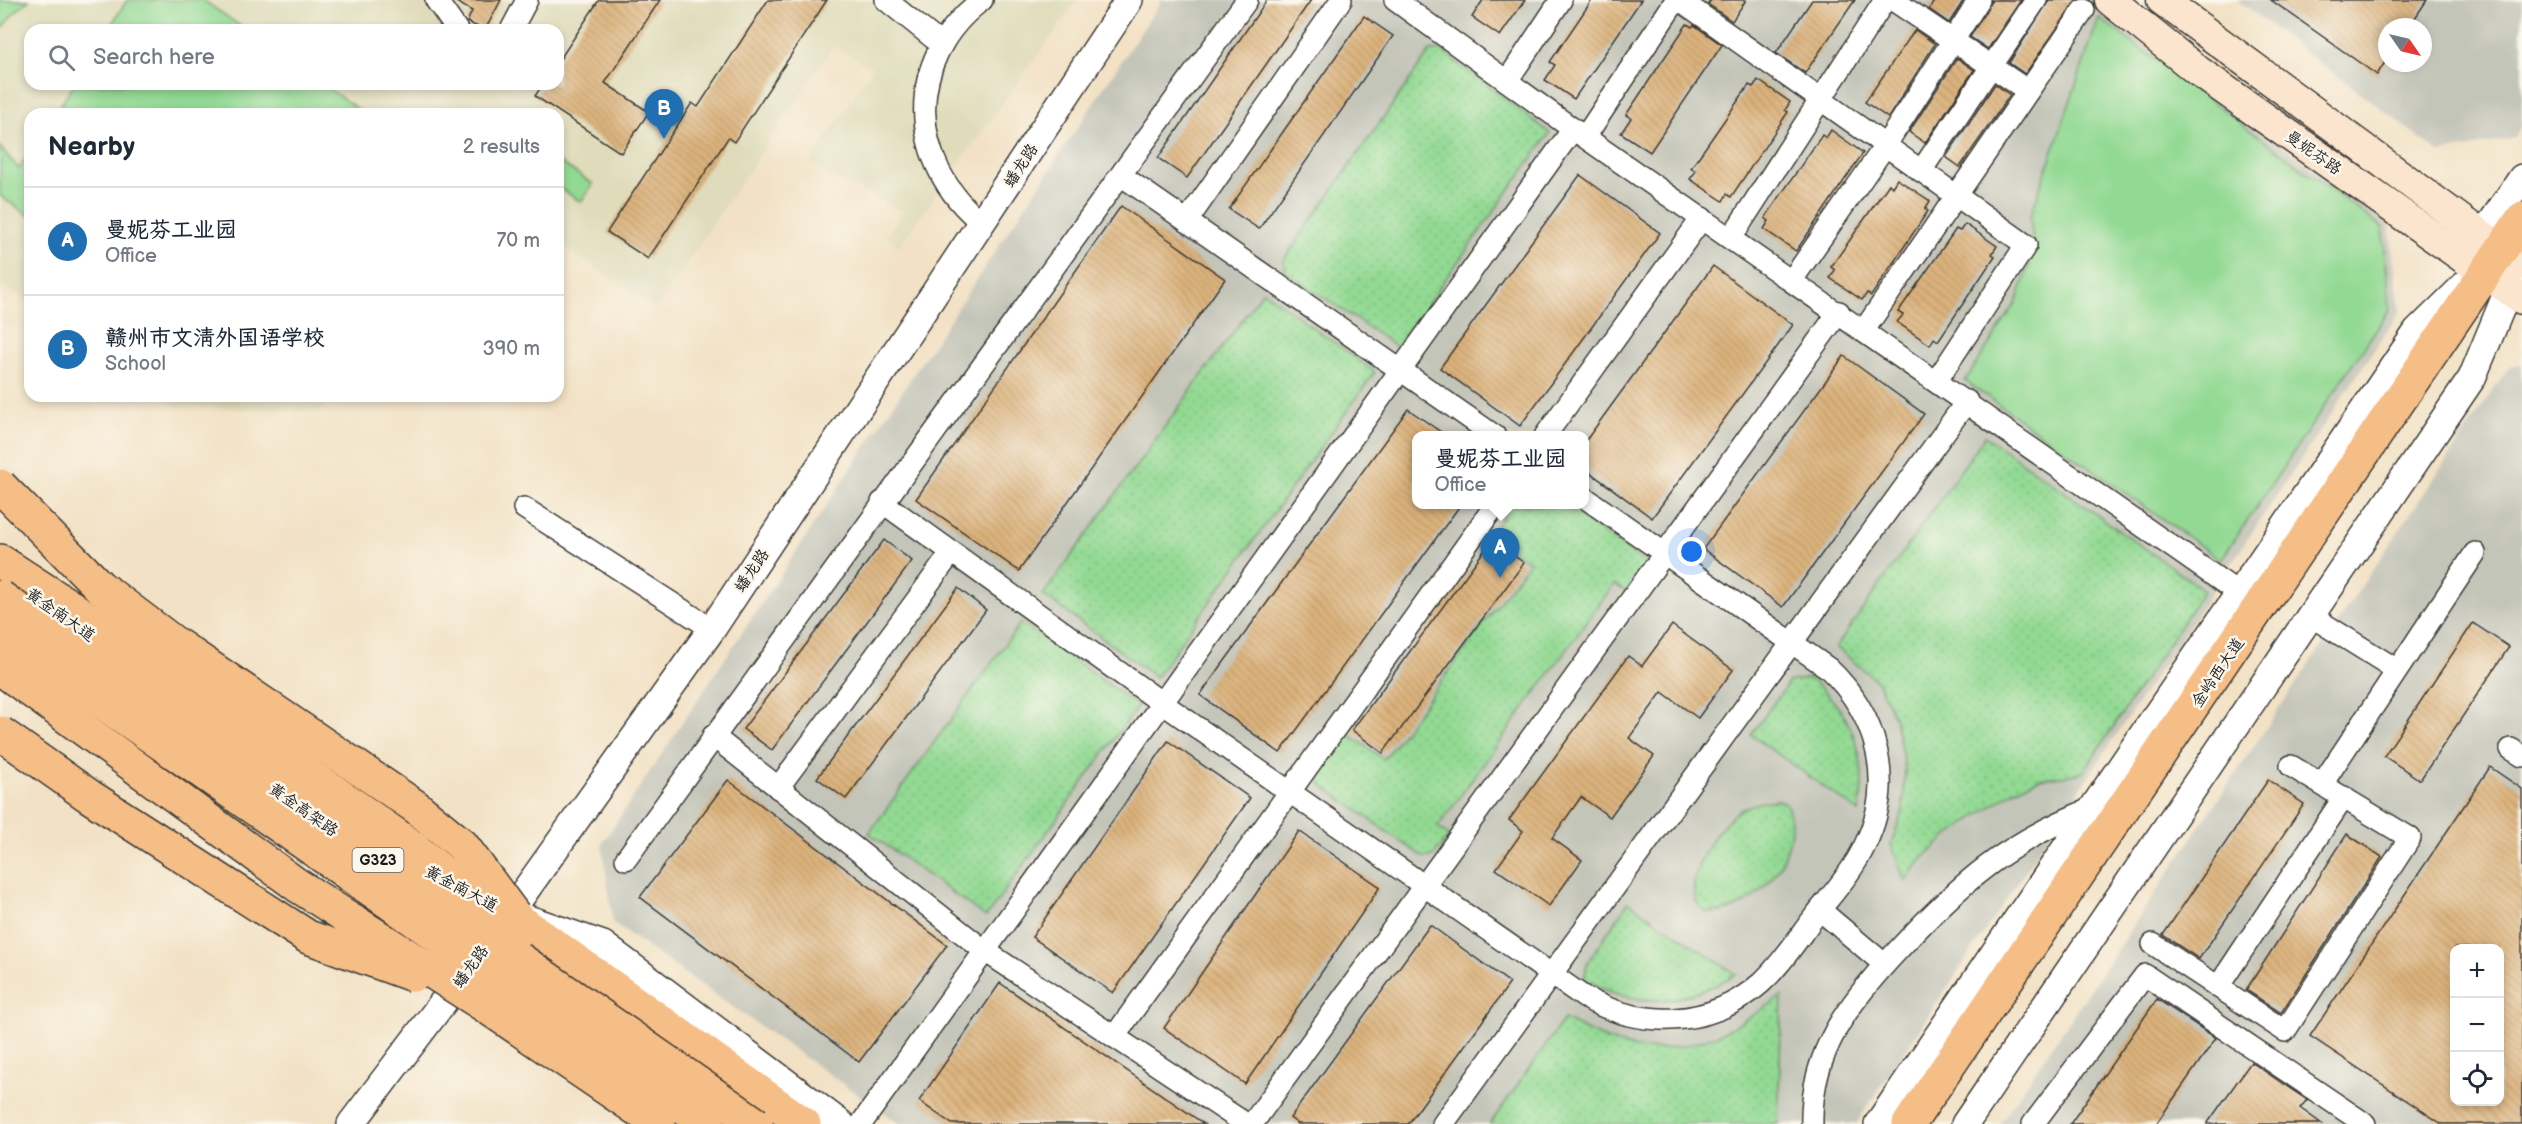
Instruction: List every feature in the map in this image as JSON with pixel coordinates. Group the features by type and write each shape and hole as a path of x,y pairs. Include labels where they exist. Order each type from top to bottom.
{"main road":[{"name":"曼妮芬路","path":"2162,0 2504,270"},
{"name":"曼妮芬路","path":"2097,5 2504,270"},
{"name":"金岭西大道","path":"1935,1124 2504,270 2522,219"},
{"name":"金岭西大道","path":"1909,1124 2250,601 2504,270"},
{"path":"0,486 100,587 174,643 416,807 462,845 543,955"},
{"path":"0,561 71,607 406,842 543,955 778,1121"},
{"name":"黄金南大道","path":"0,572 128,660 312,796 411,861 509,913 778,1121"},
{"name":"黄金高架路","path":"0,597 778,1121"},
{"path":"0,631 97,696 278,837 529,1005 687,1124"},
{"name":"黄金高架路","path":"0,631 707,1124"},
{"path":"0,668 297,885 488,1007 659,1124"},
{"path":"0,733 89,796 308,937 386,963 488,1007"}],"street":[{"path":"436,0 453,24"},
{"path":"514,24 527,0"},
{"path":"886,0 942,45"},
{"path":"982,0 958,21 942,45 930,71 926,90 925,128 929,146 943,182 960,204 982,224"},
{"name":"蟠龙路","path":"351,1124 509,913 711,630 1129,0"},
{"path":"626,859 882,502 1122,176 1247,0"},
{"path":"1187,221 1341,0"},
{"path":"1395,0 1579,133 1937,380 2250,601"},
{"path":"1507,81 1561,0"},
{"path":"861,1124 1401,370 1678,0 2026,245 1937,380"},
{"path":"1731,237 1885,0"},
{"path":"1893,0 2028,91"},
{"path":"1792,280 1885,146 1979,0"},
{"path":"1921,171 2036,0"},
{"path":"1864,330 2028,91 2097,5"},
{"path":"1122,176 1490,431"},
{"path":"1878,1124 2093,808 2250,601 2417,332 2504,270 2522,178"},
{"path":"1965,1124 2472,378 2522,201"},
{"path":"1548,431 1702,218"},
{"path":"1251,1124 1839,312"},
{"path":"1443,1124 1967,401"},
{"path":"882,502 1162,703 1584,997 1616,1013 1651,1020 1689,1018 1728,1006 1761,983 1820,910 1865,846 1878,808 1880,768 1872,730 1854,696 1827,668 1589,500"},
{"path":"524,508 711,630"},
{"path":"1114,1037 1492,509"},
{"path":"778,788 952,552"},
{"path":"2322,784 2475,553"},
{"path":"2311,616 2397,670"},
{"path":"713,736 985,951 1246,1124"},
{"path":"2153,944 2285,1031 2410,838 2291,766"},
{"path":"2218,987 2344,797"},
{"path":"1812,1124 1813,1090 1828,1041 1843,1014 1884,964 1934,911 1981,868 2035,833 2093,808"},
{"path":"1820,910 1884,964"},
{"path":"509,913 603,945 841,1124"},
{"path":"470,966 541,1058 633,1124"},
{"path":"2033,1124 2145,975 2365,1124"}],"shaded area":[{"path":"0,0 1078,0 899,246 886,237 902,212 810,164 872,68 833,46 656,308 564,247 564,108 24,108 24,300 0,284"},
{"path":"1162,0 2091,0 2102,12 2389,224 2400,311 1856,1124 900,1124 613,923 602,844"},
{"path":"2237,0 2522,0 2522,126 2514,138 2440,153"},
{"path":"2522,365 2522,1124 2000,1124 2509,367"},
{"path":"170,402 327,402 320,412 176,406"}],"green space":[{"path":"0,0 29,0 13,14 0,31"},
{"path":"127,0 203,0 237,24 112,24"},
{"path":"2099,18 2383,228 2390,309 2221,560 1965,381 2016,303 2034,251 2030,217"},
{"path":"1441,50 1550,133 1397,347 1286,272 1283,261 1430,51"},
{"path":"70,90 331,90 356,108 59,108"},
{"path":"0,147 19,169 24,161 24,212 0,196"},
{"path":"564,165 593,184 581,202 564,191"},
{"path":"1263,291 1375,372 1156,677 1043,595"},
{"path":"1985,436 2204,590 2083,773 2039,779 2015,790 1948,836 1923,858 1905,881 1891,844 1903,810 1905,769 1895,719 1877,681 1836,647"},
{"path":"1508,509 1569,509 1647,564 1627,593 1614,584 1438,827 1449,836 1433,857 1423,857 1321,785 1317,774 1347,733 1384,759 1529,562 1490,534"},
{"path":"1021,622 1138,706 986,917 869,833"},
{"path":"1809,678 1837,705 1854,737 1862,773 1859,812 1751,735 1789,682"},
{"path":"1777,800 1786,803 1791,821 1789,841 1783,860 1772,878 1759,893 1742,905 1724,911 1705,912 1697,902 1694,890 1696,875 1701,860 1718,831 1737,812 1746,807"},
{"path":"1628,902 1736,974 1697,993 1660,1000 1623,996 1584,979 1587,963"},
{"path":"1782,996 1778,1124 1490,1124 1564,1019 1625,1046 1647,1049 1666,1048 1684,1046 1718,1034 1735,1026"}],"building":[{"path":"453,0 501,0 488,24 467,22 472,11"},
{"path":"599,0 660,0 605,83 649,112 621,153 564,115 564,108 553,108 535,96 539,90 564,90 564,53"},
{"path":"768,0 827,0 734,142 728,138 648,259 607,232 692,103 698,107"},
{"path":"1267,0 1311,0 1187,178 1158,158"},
{"path":"1483,0 1525,0 1500,36 1472,17"},
{"path":"1592,0 1641,0 1574,99 1545,80 1555,65 1550,62"},
{"path":"1711,0 1746,0 1732,21 1708,4"},
{"path":"1812,0 1855,0 1805,73 1776,53"},
{"path":"1935,0 1964,0 1949,23 1929,9"},
{"path":"1992,0 2021,0 1988,49 1970,37"},
{"path":"2049,0 2077,0 2025,74 2009,63"},
{"path":"2271,0 2427,0 2415,18 2378,18 2379,72 2377,75"},
{"path":"1364,16 1393,36 1259,229 1229,209"},
{"path":"1687,24 1692,27 1694,25 1722,45 1650,152 1621,133 1631,118 1626,115"},
{"path":"1915,30 1935,44 1888,118 1865,102"},
{"path":"1957,58 1974,70 1925,143 1909,132"},
{"path":"1758,80 1790,102 1785,110 1788,112 1731,197 1727,194 1723,201 1690,179 1696,171 1691,168 1749,85 1753,87"},
{"path":"1995,84 2010,95 1960,167 1946,157"},
{"path":"1831,130 1863,153 1796,251 1764,229 1769,221 1765,218 1822,135 1826,138"},
{"path":"1580,175 1660,233 1520,426 1440,368"},
{"path":"1897,179 1930,201 1925,209 1928,211 1871,296 1867,293 1862,300 1830,278 1835,270 1831,267 1889,184 1892,187"},
{"path":"1121,206 1225,279 1019,571 916,499"},
{"path":"1965,224 1997,246 1992,254 1995,256 1938,341 1934,338 1930,345 1897,322 1903,315 1898,312 1956,229 1960,231"},
{"path":"1713,266 1793,325 1652,518 1589,472 1589,436"},
{"path":"1844,356 1924,414 1783,607 1703,549"},
{"path":"1408,409 1439,431 1412,431 1412,509 1457,509 1280,753 1200,695"},
{"path":"884,540 912,561 772,750 743,729"},
{"path":"1492,540 1524,563 1383,753 1352,730"},
{"path":"958,588 986,610 846,799 817,778"},
{"path":"2473,623 2509,647 2420,780 2384,756"},
{"path":"1672,625 1733,670 1698,718 1662,692 1629,738 1654,756 1610,817 1581,797 1552,838 1582,860 1549,906 1496,869 1523,831 1509,820 1628,656 1642,666"},
{"path":"1168,741 1250,798 1113,993 1032,937"},
{"path":"2490,767 2522,789 2522,1124 2442,1124 2310,1036"},
{"path":"728,780 947,945 859,1062 640,897"},
{"path":"2268,780 2304,804 2199,959 2163,935"},
{"path":"1299,831 1380,887 1245,1084 1164,1028"},
{"path":"2347,834 2382,857 2281,1013 2246,990"},
{"path":"1430,925 1510,983 1408,1124 1298,1124 1290,1118"},
{"path":"1000,983 1204,1124 952,1124 919,1101"},
{"path":"2157,999 2216,1038 2156,1124 2070,1124"},
{"path":"2251,1062 2307,1100 2300,1108 2322,1124 2207,1124"}],"place":[{"name":"赣州市文清外国语学校","path":"664,139"},
{"name":"曼妮芬工业园","path":"1500,578"}]}
